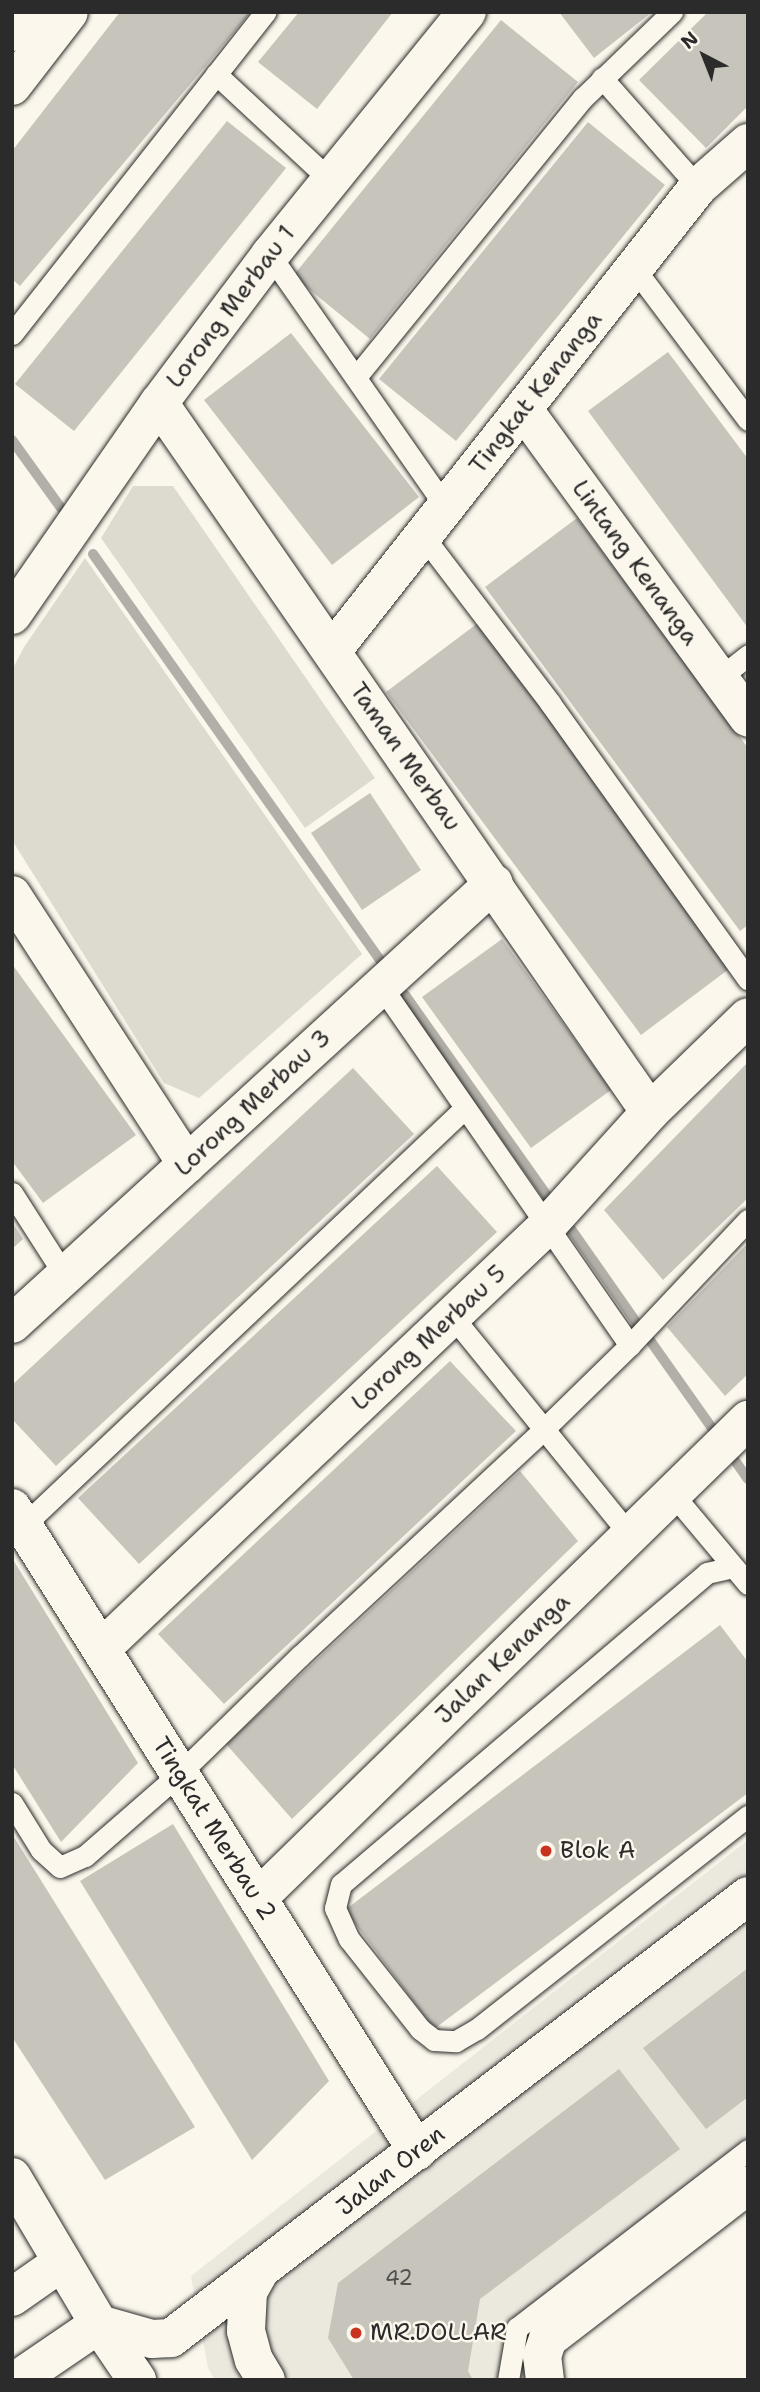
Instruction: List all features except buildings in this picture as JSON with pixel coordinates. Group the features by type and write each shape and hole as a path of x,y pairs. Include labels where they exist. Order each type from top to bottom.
{"main road":[{"path":"12,32 28,12"},
{"path":"12,86 69,12"},
{"name":"Lorong Merbau 1","path":"12,615 159,403 270,255 467,12"},
{"name":"Tingkat Kenanga","path":"332,651 698,187 747,145"},
{"name":"Taman Merbau","path":"159,403 494,883 650,1112"},
{"name":"Lintang Kenanga","path":"523,409 733,666 748,718"},
{"name":"Lorong Merbau 3","path":"12,1324 494,883"},
{"path":"12,895 187,1164"},
{"name":"Lorong Merbau 5","path":"101,1649 547,1226 650,1112 748,1017"},
{"name":"Jalan Kenanga","path":"258,1898 671,1492 748,1420"},
{"name":"Tingkat Merbau 2","path":"18,1517 416,2151"},
{"name":"Jalan Oren","path":"99,2324 152,2339 171,2338 748,1896"},
{"path":"12,2177 99,2324 137,2380"},
{"path":"545,2380 542,2356 548,2339 748,2185"},
{"path":"12,2297 62,2262"},
{"path":"258,2274 248,2292 246,2331 254,2360 266,2380"},
{"path":"17,2380 99,2324"}],"lane":[{"path":"12,334 265,12"},
{"path":"356,377 602,78 672,12"},
{"path":"216,74 329,180"},
{"path":"602,78 698,187"},
{"path":"270,255 446,506"},
{"path":"634,268 748,420"},
{"path":"423,536 550,703 748,979"},
{"path":"381,986 630,1345"},
{"path":"18,1517 465,1108"},
{"path":"12,1193 65,1276"},
{"path":"12,1803 41,1850 60,1867 85,1856 180,1774 300,1656 544,1429 630,1345 748,1220"},
{"path":"452,1316 630,1535"},
{"path":"671,1492 748,1584"},
{"path":"733,1567 707,1573 341,1884 335,1908 349,1939 420,2029 434,2039 456,2041 477,2029 748,1816"},
{"path":"508,2380 517,2328 748,2150"}],"shaded area":[{"path":"133,486 173,486 375,778 305,828 101,538"},
{"path":"85,558 362,954 199,1098 164,1083 12,840 12,670 24,647"},
{"path":"748,1840 748,2173 533,2380 215,2380 208,2368 191,2276"}],"waterway":[{"path":"12,440 61,508"},
{"path":"93,554 385,967"},
{"path":"405,995 555,1207"},
{"path":"564,1219 639,1326"},
{"path":"649,1339 717,1435"},
{"path":"729,1452 748,1479"}],"place":[{"name":"Blok A","path":"546,1851"},
{"name":"MR.DOLLAR","path":"356,2333"}]}
